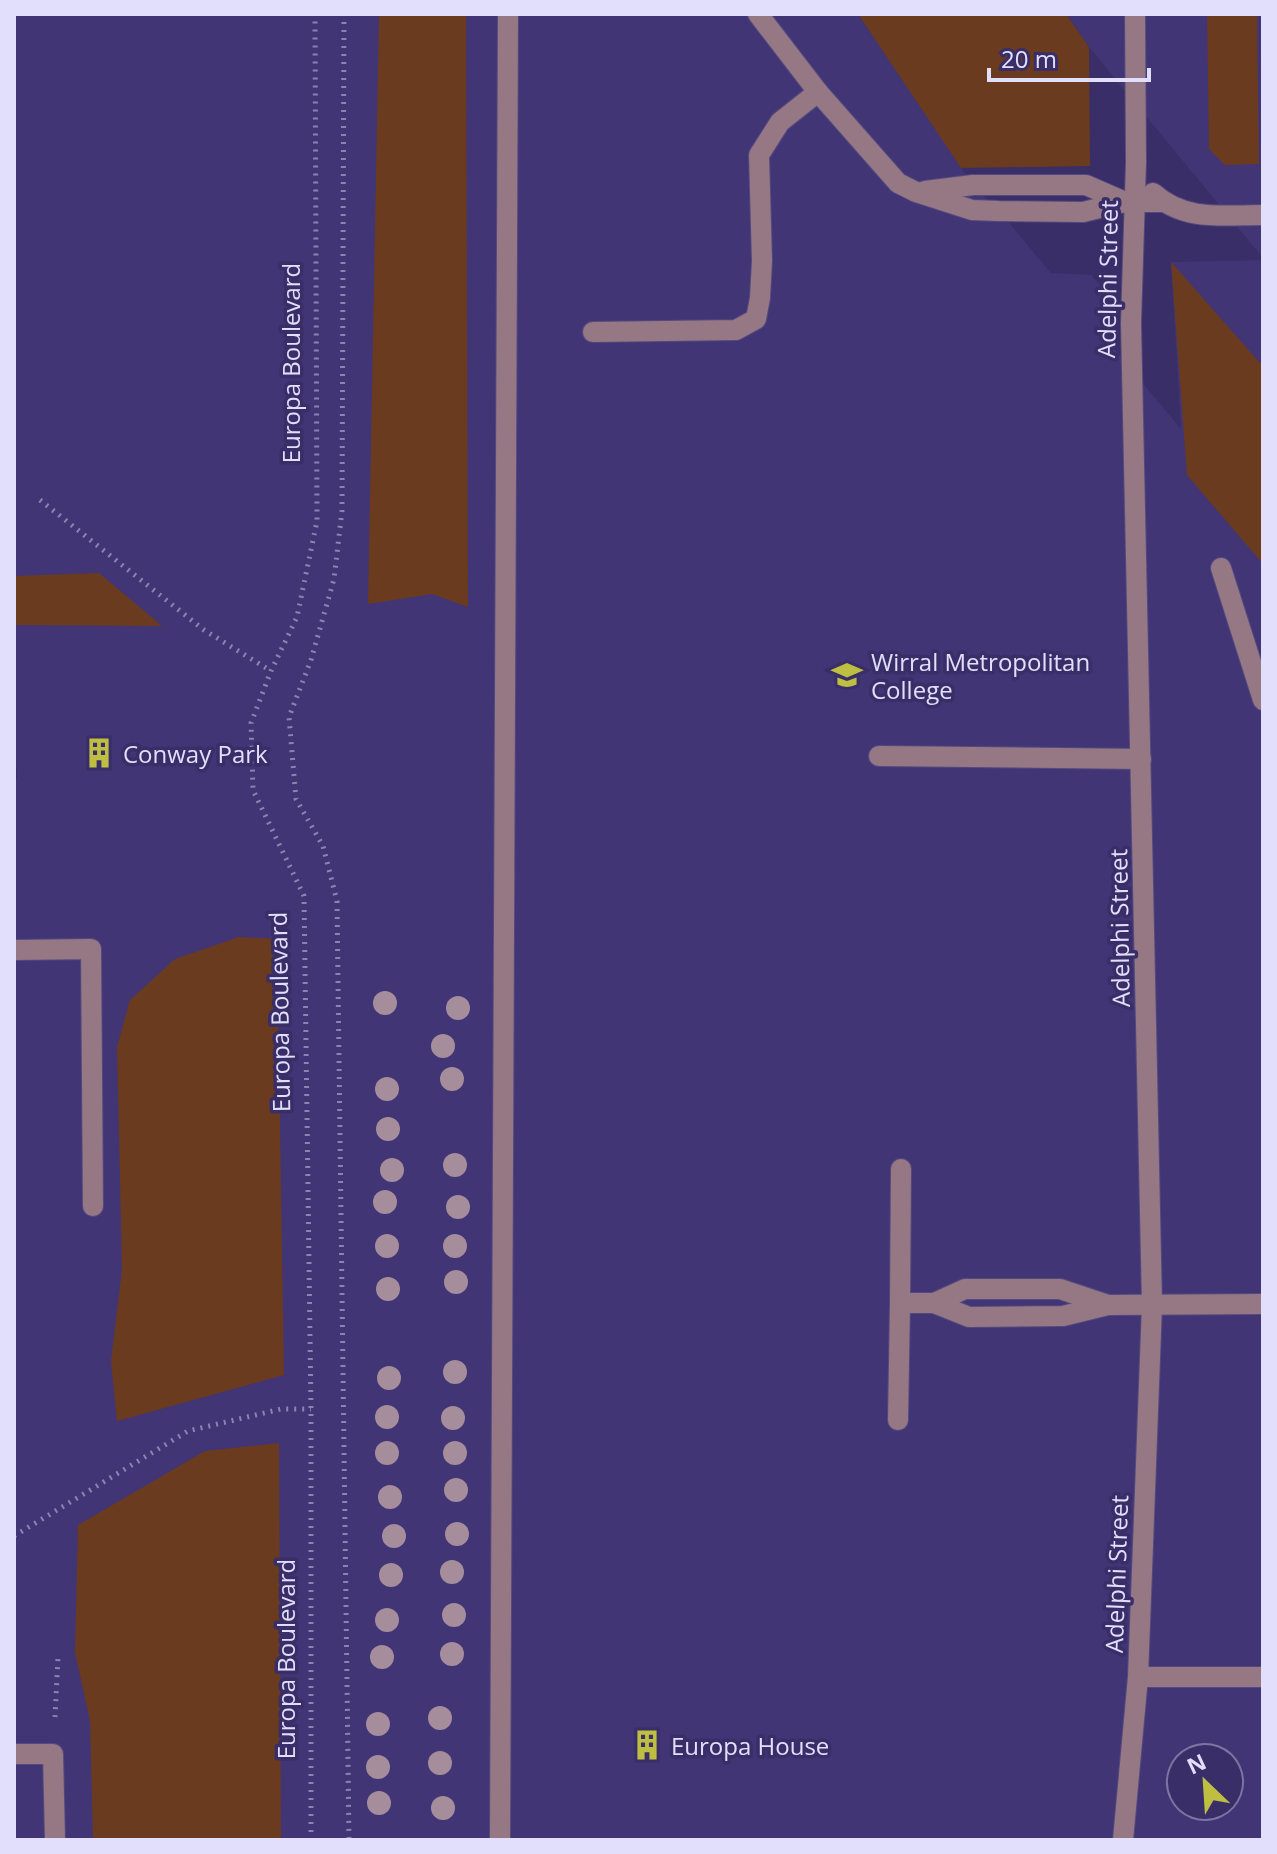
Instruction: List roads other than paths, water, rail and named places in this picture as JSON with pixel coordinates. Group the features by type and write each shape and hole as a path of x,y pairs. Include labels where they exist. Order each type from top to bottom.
{"street":[{"path":"500,1840 508,14"},
{"path":"758,14 818,92 898,183 916,192 972,210 1083,212 1129,202 1163,202"},
{"name":"Adelphi Street","path":"1123,1840 1138,1677 1152,1305 1129,202 1136,162 1135,14"},
{"path":"593,332 736,330 756,319 762,261 759,155 780,122 818,92"},
{"path":"1136,162 1147,188 1163,202 1184,213 1263,215"},
{"path":"916,192 973,185 1086,185 1129,202"},
{"path":"1221,568 1263,700"},
{"path":"879,756 1141,759"},
{"path":"14,950 91,949 93,1206"},
{"path":"898,1420 901,1169"},
{"path":"900,1303 934,1303 969,1317 1063,1316 1108,1305 1263,1304"},
{"path":"1138,1677 1263,1677"},
{"path":"14,1754 53,1754 55,1840"}],"place":[{"name":"Wirral Metropolitan College","path":"847,675"},
{"name":"Conway Park","path":"99,753"},
{"name":"Europa House","path":"647,1745"}]}
